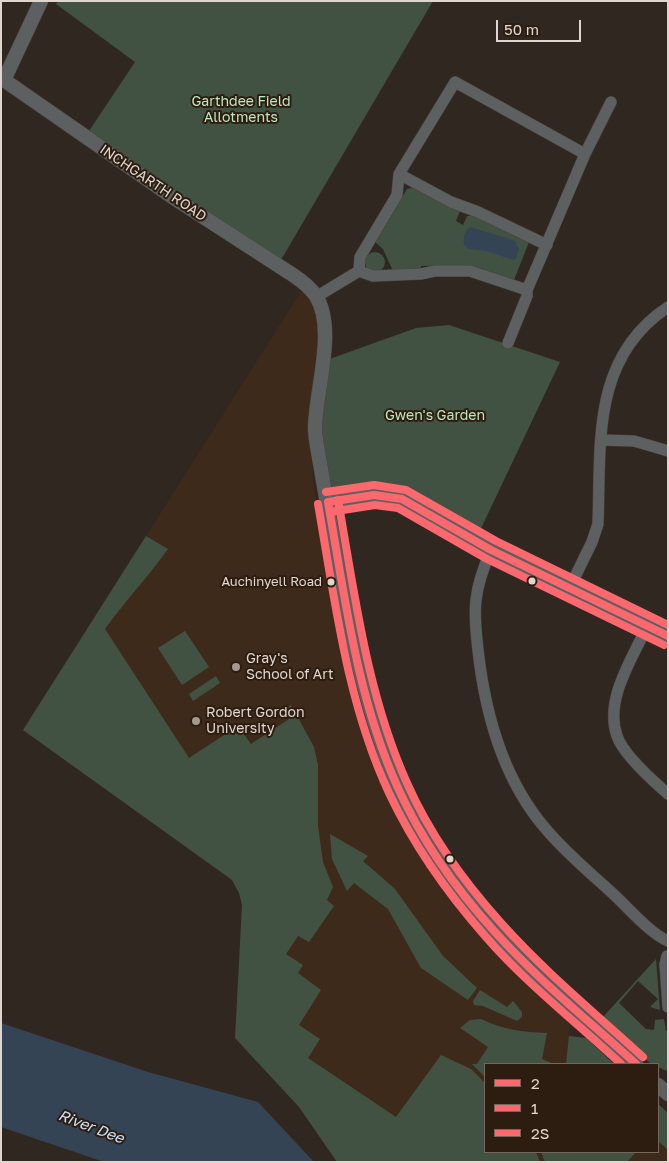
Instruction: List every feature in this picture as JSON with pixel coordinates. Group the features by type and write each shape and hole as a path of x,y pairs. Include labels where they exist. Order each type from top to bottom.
{"street":[{"path":"3,79 41,1"},
{"name":"INCHGARTH ROAD","path":"3,79 174,198 306,284 316,297"},
{"path":"359,271 360,257 397,195 399,174 456,82 585,154"},
{"path":"508,343 527,296 527,290 585,154 611,102"},
{"path":"399,174 451,202 478,212 547,245"},
{"path":"359,271 373,276 421,274 435,270 470,272 527,290"},
{"path":"359,271 316,297 323,327 324,361 315,430 352,630 374,720 395,780 414,818 459,887 495,932 557,993 635,1063"},
{"path":"570,587 592,542 598,524 602,409 614,369 641,329 668,307"},
{"path":"601,440 634,441 668,451"},
{"path":"328,502 389,494 402,499 491,550 668,636"},
{"path":"491,550 484,565 476,600 476,632 481,683 487,709 508,769 544,827 620,900 663,938 668,940"},
{"path":"647,626 616,694 614,724 617,738 626,751 668,794"},
{"path":"668,955 665,964 668,1007"}],"shaded area":[{"name":"Robert Gordon University","path":"302,290 312,299 320,329 309,428 313,480 330,582 360,712 387,789 403,822 422,852 477,928 570,1024 569,1036 586,1038 613,1063 484,1063 484,1153 659,1153 659,1105 668,1113 668,1162 337,1162 299,1107 235,1038 242,905 239,893 232,880 23,730"}],"green space":[{"name":"Garthdee Field Allotments","path":"58,1 433,1 278,265 85,137 135,62 56,4"},
{"path":"414,187 460,211 456,221 463,225 467,216 477,215 529,242 514,280 484,271 484,269 455,265 421,266 421,269 393,271 383,249 375,242 407,189"},
{"path":"375,252 382,255 385,262 382,269 375,272 368,269 365,262 368,255"},
{"name":"Gwen's Garden","path":"449,325 560,362 475,541 402,499 328,502 318,452 324,361 416,328"},
{"path":"146,536 168,549 105,629 189,758 238,726 251,744 292,717 286,708 291,705 314,747 318,765 318,826 323,862 333,887 327,900 334,906 309,942 298,936 286,954 303,965 298,973 321,990 299,1025 320,1039 308,1058 396,1117 441,1055 471,1069 484,1082 484,1153 536,1153 540,1162 337,1162 299,1107 235,1038 242,905 239,893 232,880 23,730"},
{"path":"185,631 209,667 182,685 158,648"},
{"path":"216,676 220,683 193,701 189,694"},
{"path":"330,834 368,856 363,861 395,889 443,956 477,988 468,1000 421,968 388,909 354,883 347,891 332,859"},
{"path":"656,959 660,1010 650,1007 658,999 638,981 619,1003 646,1029 654,1030 655,1020 664,1019 666,1031 668,1031 667,1071 659,1067 659,1063 650,1063 602,1018"},
{"path":"480,990 507,1007 513,1001 522,1012 522,1017 517,1021 483,1006 474,1005 473,1001"},
{"path":"481,1019 513,1030 547,1033 542,1059 552,1063 484,1063 484,1076 472,1064 477,1064 488,1047 460,1028 470,1020"},
{"path":"569,1036 586,1038 613,1063 566,1063"},
{"path":"659,1105 668,1113 668,1150 659,1142"},
{"path":"541,1153 635,1153 627,1162 545,1162"}],"water":[{"path":"471,227 515,241 519,249 516,259 513,260 487,251 468,249 464,245 464,237 465,232"},
{"name":"River Dee","path":"1,1023 148,1072 258,1102 314,1162 104,1162 1,1127"}],"transit line":[{"name":"2S","path":"326,492 374,485 406,490 496,541 668,625"},
{"name":"2","path":"328,502 374,495 402,499 491,550 668,636"},
{"name":"2S","path":"338,500 372,680 393,749 426,821 461,875 518,942 643,1057"},
{"name":"2","path":"328,502 362,683 384,754 407,808 453,882 511,950 546,984 635,1063"},
{"name":"1","path":"318,504 344,651 353,688 375,759 389,793 409,832 458,904 486,937 535,987 620,1063"},
{"name":"1","path":"330,512 375,505 398,508 487,559 664,645"}],"place":[{"name":"Auchinyell Road","path":"331,582"},
{"name":"Gray's School of Art","path":"236,667"},
{"name":"Robert Gordon University","path":"196,721"}]}
